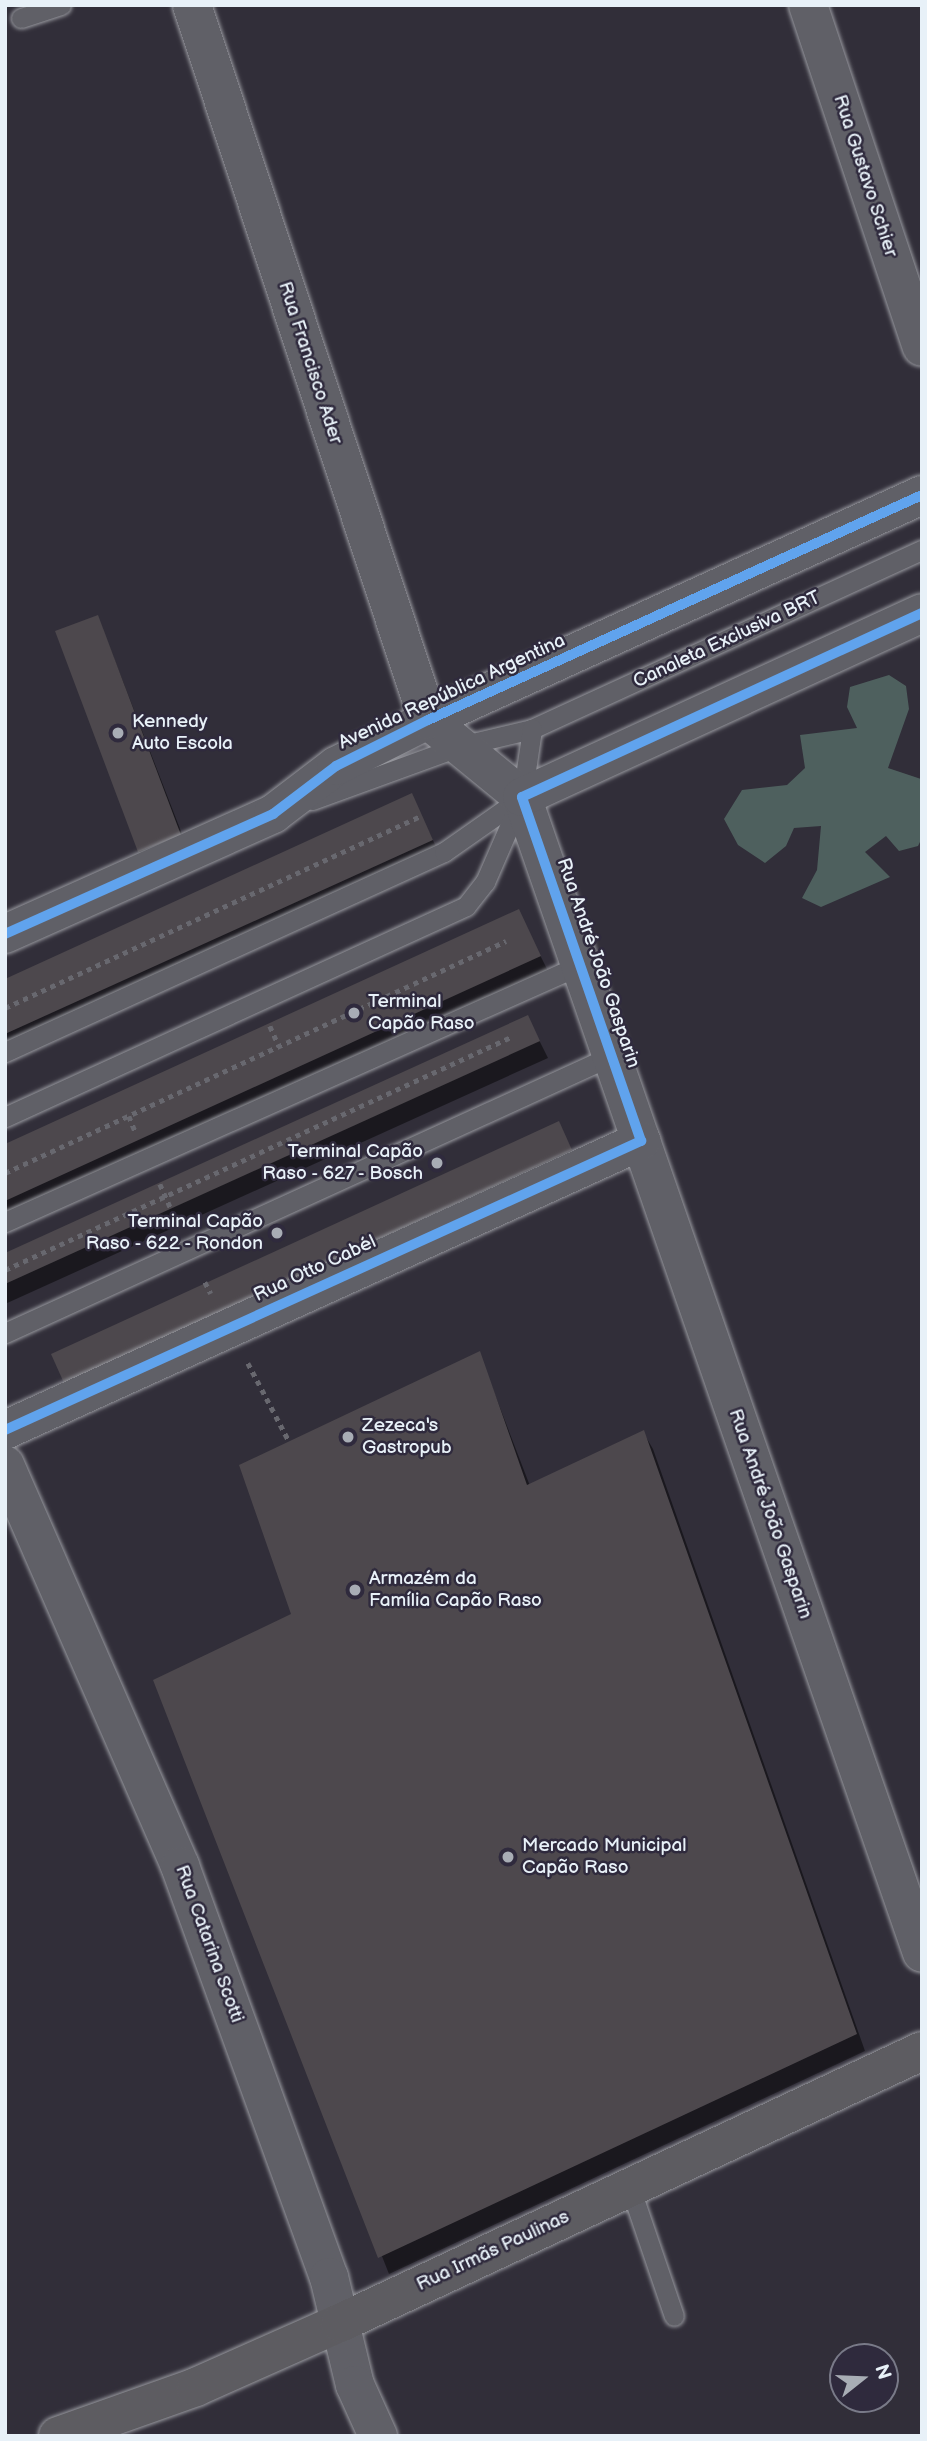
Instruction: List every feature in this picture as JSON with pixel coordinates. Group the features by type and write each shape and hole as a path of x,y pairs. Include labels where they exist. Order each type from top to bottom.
{"main road":[{"name":"Rua Irmãs Paulinas","path":"58,2436 196,2387 340,2323 922,2051"}],"street":[{"name":"Rua Francisco Ader","path":"192,5 428,720"},
{"name":"Rua Gustavo Schier","path":"807,5 922,347"},
{"name":"Avenida República Argentina","path":"5,934 274,814 335,766 428,720 922,495"},
{"path":"428,720 522,797 922,612"},
{"name":"Rua André João Gasparin","path":"522,797 922,1954"},
{"name":"Rua Otto Cabél","path":"5,1430 640,1141"},
{"name":"Rua Catarina Scotti","path":"5,1465 180,1866 329,2277 355,2385 378,2436"}],"lane":[{"path":"16,16 61,5"},
{"name":"Canaleta Exclusiva BRT","path":"274,814 460,746 532,729 922,550"},
{"path":"5,1117 466,906 485,882 522,797 532,729"},
{"path":"5,1052 444,852 522,797"},
{"path":"5,1222 580,965"},
{"path":"5,1333 611,1056"},
{"path":"630,2187 674,2316"}],"path":[{"path":"5,1007 422,815"},
{"path":"5,1173 506,942"},
{"path":"5,1270 513,1036"},
{"path":"129,1116 139,1140"},
{"path":"159,1183 171,1209"},
{"path":"205,1282 212,1297"},
{"path":"246,1359 289,1441"}],"shaded area":[{"path":"889,675 906,686 909,709 888,768 921,779 922,838 918,846 899,851 886,836 865,852 890,877 821,907 802,898 817,870 821,826 794,828 786,846 765,863 738,845 724,819 742,790 787,785 805,768 800,735 857,728 847,707 850,687"}],"building":[{"name":"Kennedy Auto Escola","path":"98,615 181,835 138,852 55,631"},
{"path":"412,793 433,840 5,1034 5,979"},
{"name":"Terminal Capão Raso","path":"519,909 541,956 5,1201 5,1144"},
{"name":"Terminal Capão Raso","path":"528,1015 540,1041 5,1284 5,1253"},
{"path":"559,1121 572,1150 64,1383 51,1354"},
{"name":"Mercado Municipal Capão Raso","path":"480,1351 527,1485 644,1430 857,2034 378,2258 153,1680 291,1614 239,1465"}],"cycle path":[{"path":"5,934 273,814 336,766 428,720 922,495"},
{"path":"5,1430 641,1141 522,797 922,613"}],"place":[{"name":"Kennedy Auto Escola","path":"118,733"},
{"name":"Terminal Capão Raso","path":"354,1013"},
{"name":"Terminal Capão Raso - 627 - Bosch","path":"437,1163"},
{"name":"Terminal Capão Raso - 622 - Rondon","path":"277,1233"},
{"name":"Zezeca's Gastropub","path":"348,1437"},
{"name":"Armazém da Família Capão Raso","path":"355,1590"},
{"name":"Mercado Municipal Capão Raso","path":"508,1857"}]}
